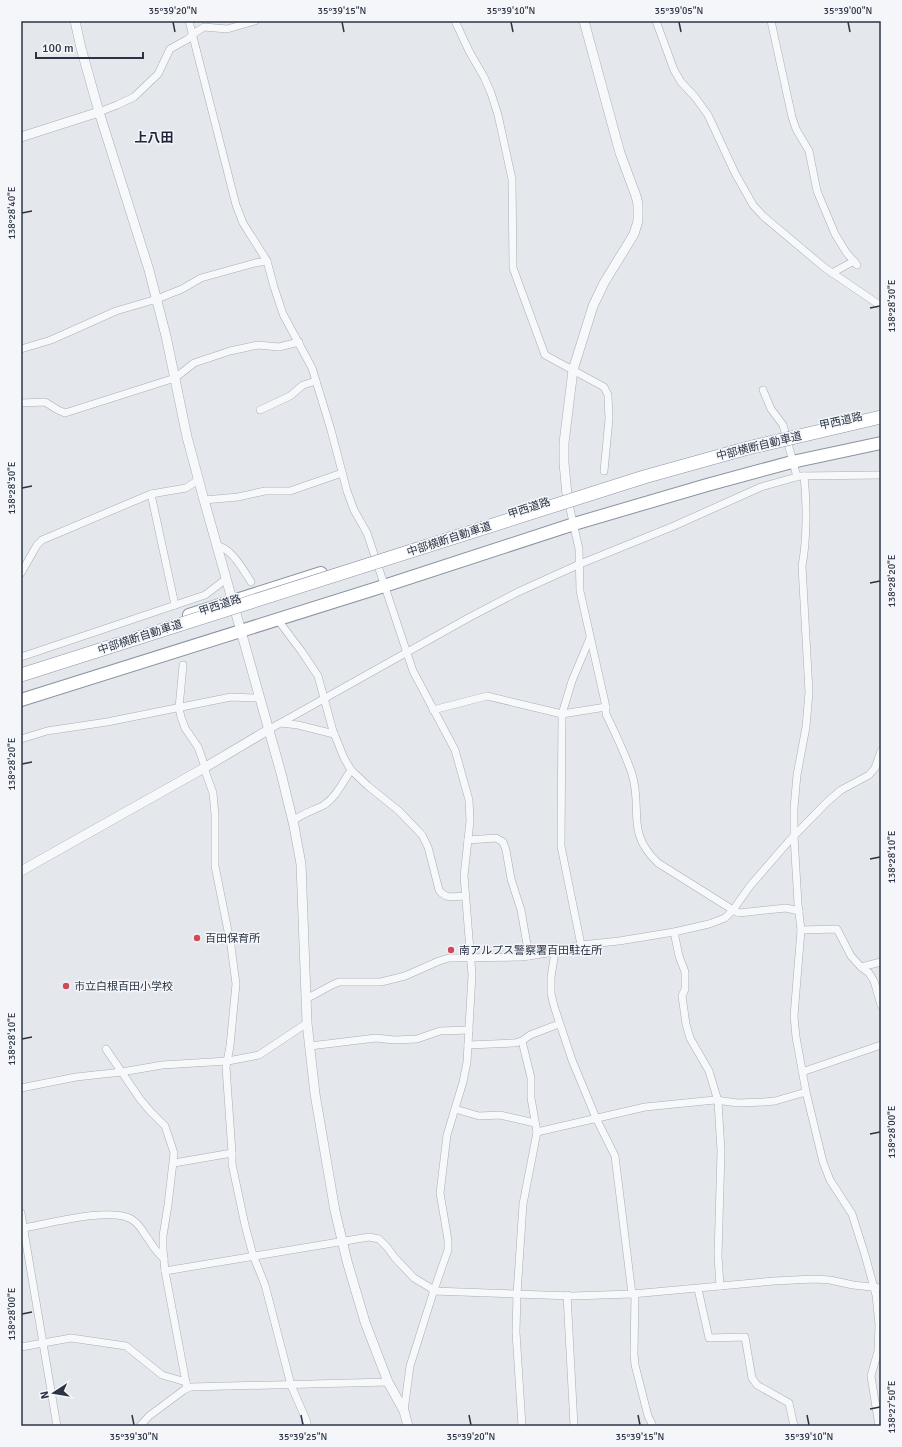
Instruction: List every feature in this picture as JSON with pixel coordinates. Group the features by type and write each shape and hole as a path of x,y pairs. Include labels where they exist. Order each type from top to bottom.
{"highway":[{"name":"甲西道路","path":"21,670 374,556 660,468 786,434 881,412"},
{"name":"中部横断自動車道","path":"21,675 644,477 748,448 881,417"},
{"name":"中部横断自動車道","path":"21,681 646,482 747,455 881,424"},
{"path":"21,700 278,620 574,524 699,487 792,462 881,443"}],"street":[{"path":"75,21 99,112 157,299 187,437 198,480 281,773 293,821 301,864 307,1023 325,1155 335,1212 365,1322 388,1382 404,1411 408,1426"},
{"path":"189,21 236,204 243,223 267,261 283,314 312,368 349,497 366,533 418,681 454,750 469,800 470,821 464,876 472,958 472,975 467,1062 464,1082 447,1135 440,1193 448,1240 448,1250 433,1291 410,1366 404,1411"},
{"path":"21,137 99,112 134,97 158,74 170,49 188,39 206,24 227,29 255,21"},
{"path":"455,21 491,93 503,136 512,179 513,268 545,355 604,387 608,395 608,436 604,471"},
{"path":"584,21 620,153 638,204 638,221 634,234 604,283 593,306 573,370 564,444 567,496 579,549 580,592 606,707 606,714 632,774 635,790 637,827 640,841 647,853 658,863 739,913 786,908 798,911"},
{"path":"656,21 674,70 681,82 695,97 708,115 735,173 753,205 763,216 832,273 881,306"},
{"path":"772,21 792,117 796,129 810,151 817,191 835,234 856,264 832,273"},
{"path":"21,349 51,340 116,311 157,299 182,289 201,278 254,263 267,261"},
{"path":"21,403 45,402 65,413 175,378 194,363 230,351 258,345 279,347 299,342"},
{"path":"260,410 290,396 303,385 316,381"},
{"path":"763,390 771,410 783,425 792,462 800,476 806,492 805,554 802,566 810,692 806,726 797,775 794,808 798,911 801,930 794,1016 796,1037 806,1092 823,1162 830,1180 852,1214 877,1288 879,1325 878,1351 871,1376 878,1426"},
{"path":"204,500 238,497 265,491 290,491 342,473"},
{"path":"21,871 205,768 268,730 518,592 580,564 674,526 762,487 800,476 881,475"},
{"path":"21,574 36,545 42,540 151,494 186,488 198,480"},
{"path":"151,494 175,605"},
{"path":"217,546 222,547 234,558 251,582"},
{"path":"21,657 205,595 226,579"},
{"path":"278,620 318,676 323,700 334,734 344,758 351,770 399,811 422,836 430,854 439,890 443,895 465,896"},
{"path":"581,945 561,846 562,714 572,681 590,638"},
{"path":"183,665 179,708 185,728 198,747 213,793 215,814 215,866 231,946 236,984 228,1061 226,1067 232,1164 245,1225 265,1285 291,1384 307,1422 307,1426"},
{"path":"433,710 487,696 562,714 606,707"},
{"path":"21,739 47,731 107,722 231,697 259,697"},
{"path":"281,723 298,725 334,734"},
{"path":"306,999 339,982 381,982 404,976 449,958 529,956 555,952 581,945 620,941 674,932 709,924 725,918 733,910 750,886 794,836 841,790 869,775 874,768 881,751"},
{"path":"293,821 307,812 325,804 339,789 351,770"},
{"path":"468,840 496,838 503,842 506,850 511,879 521,910 529,956"},
{"path":"801,930 837,929 851,956 869,973 874,981 881,1005"},
{"path":"674,932 679,956 685,972 685,989 682,996 686,1024 690,1038 709,1071 718,1101 721,1151 718,1256 720,1286"},
{"path":"555,952 551,977 551,992 559,1024 596,1118 615,1156 634,1294 635,1365 648,1416 653,1426"},
{"path":"861,967 881,962"},
{"path":"21,1088 76,1077 122,1072 162,1065 228,1061 259,1056 307,1023"},
{"path":"468,1045 515,1043 522,1041 530,1035 559,1024"},
{"path":"310,1046 376,1038 394,1040 417,1039 440,1031 468,1030"},
{"path":"522,1041 532,1078 531,1098 536,1132 523,1204 517,1294 516,1332 522,1426"},
{"path":"802,1072 881,1045"},
{"path":"106,1049 140,1099 165,1126 174,1153 174,1163 163,1236 164,1260 186,1385"},
{"path":"536,1132 645,1107 718,1101 738,1103 775,1101 806,1092"},
{"path":"455,1109 479,1116 500,1115 535,1123"},
{"path":"174,1163 232,1153"},
{"path":"21,1213 56,1426"},
{"path":"24,1228 103,1214 124,1216 131,1218 136,1222 164,1260"},
{"path":"165,1270 368,1237 379,1239 387,1247 394,1258 414,1278 433,1291 567,1296 634,1294 774,1281 814,1279 830,1280 877,1288"},
{"path":"698,1289 709,1338 745,1337 752,1378 757,1385 789,1403 794,1426"},
{"path":"567,1296 574,1426"},
{"path":"21,1347 71,1338 126,1346 162,1375 190,1387 388,1382"},
{"path":"140,1426 149,1416 186,1385"}],"place":[{"name":"百田保育所","path":"197,938"},
{"name":"南アルプス警察署百田駐在所","path":"451,950"},
{"name":"市立白根百田小学校","path":"66,986"}],"district":[{"name":"上八田","path":"154,138"}]}
